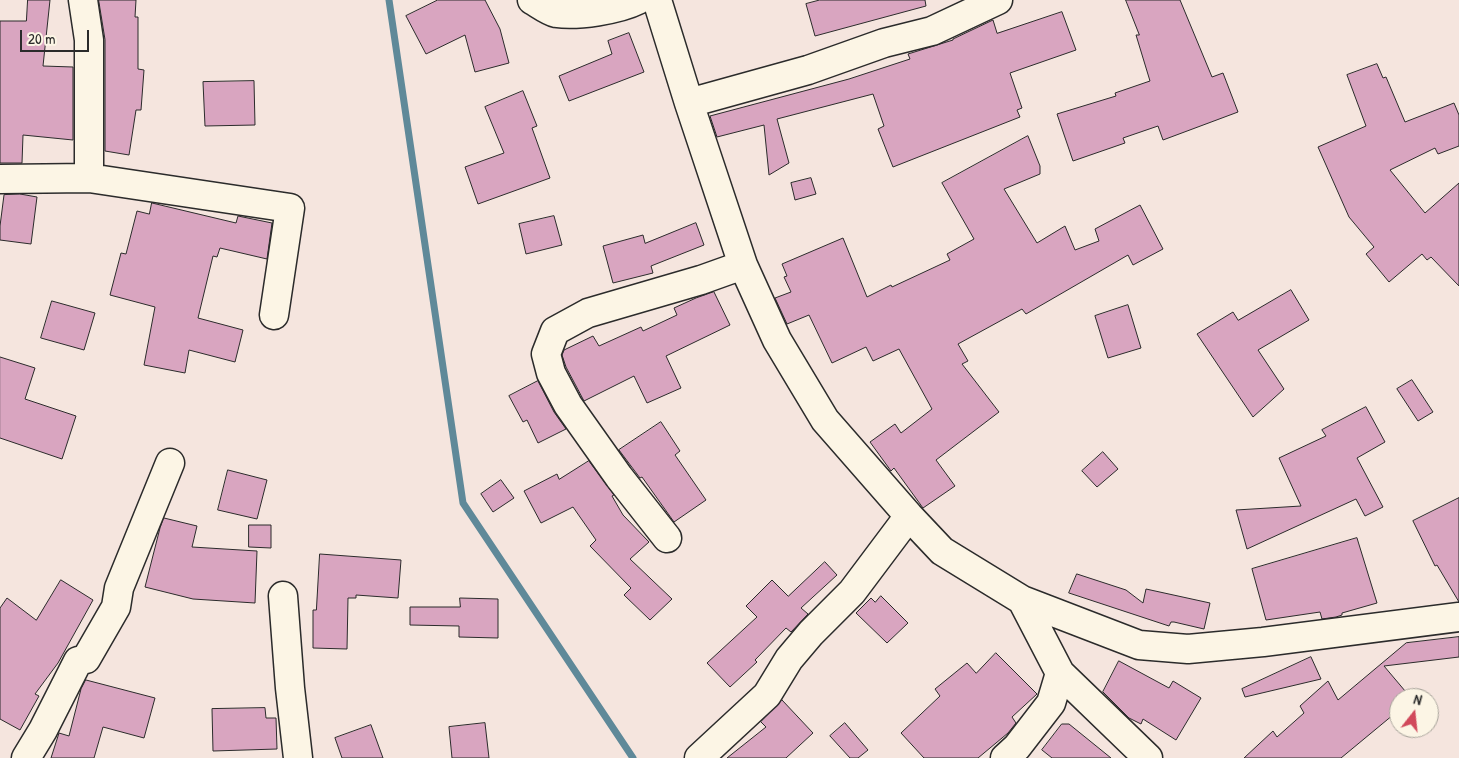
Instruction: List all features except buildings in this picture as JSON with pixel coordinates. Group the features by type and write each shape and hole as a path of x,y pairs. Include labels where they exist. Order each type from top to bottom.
{"street":[{"path":"83,0 89,40 89,178"},
{"path":"532,0 555,13 597,12 628,5 638,0"},
{"path":"658,0 689,103 743,265 777,340 825,420 942,551 1022,600 1139,645 1188,649 1263,642 1459,617"},
{"path":"689,103 808,70 884,43 932,31 988,3"},
{"path":"0,179 89,178 290,208 274,315"},
{"path":"667,538 568,405 551,373 546,354 555,332 588,314 702,280 743,265"},
{"path":"26,758 43,730 78,661 86,659 116,607 119,588 170,463"},
{"path":"699,758 767,695 789,659 852,592 909,516"},
{"path":"283,596 290,688 298,758"},
{"path":"1022,600 1060,673 1148,758"},
{"path":"1005,758 1017,747 1051,704 1060,673"}],"waterway":[{"path":"389,0 463,503 633,758"}]}
